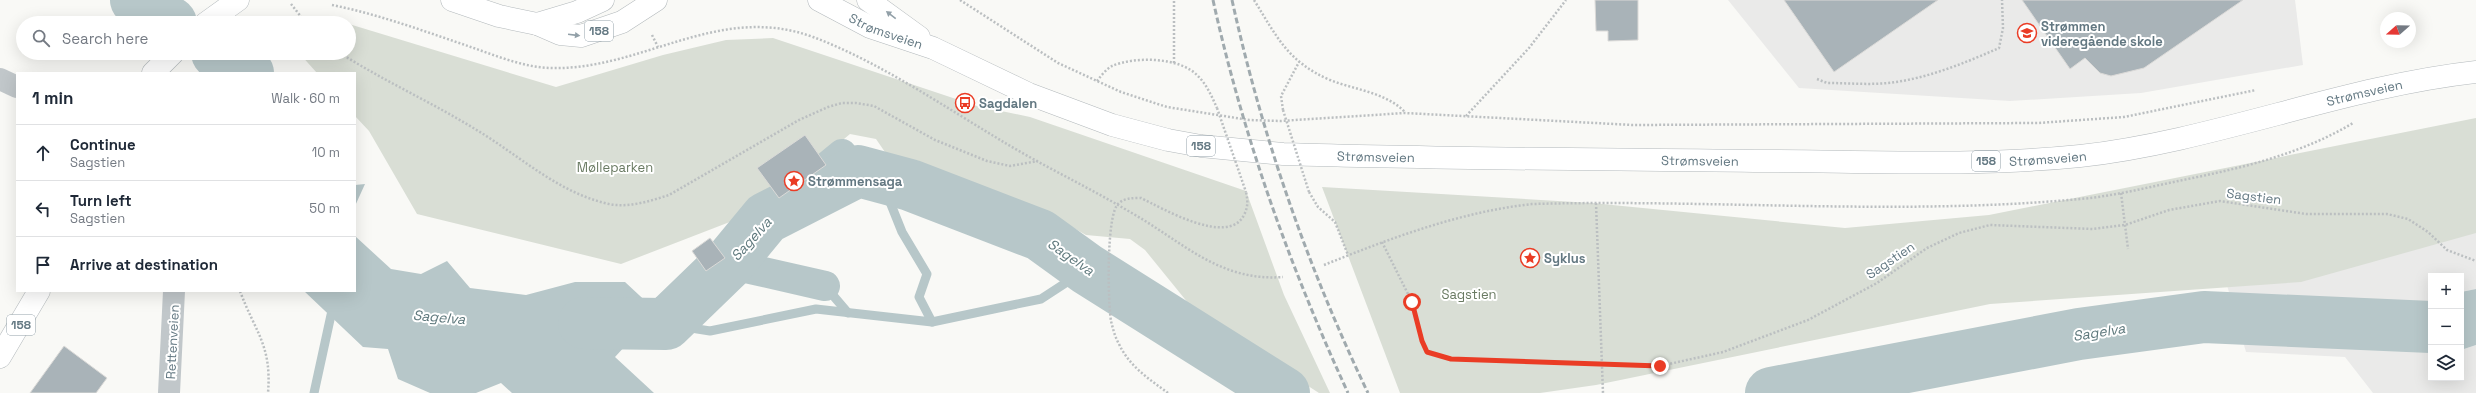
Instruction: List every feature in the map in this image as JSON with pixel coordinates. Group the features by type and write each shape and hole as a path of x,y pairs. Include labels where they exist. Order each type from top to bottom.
{"main road":[{"path":"216,16 238,0"},
{"name":"158","path":"452,0 499,16 537,24 560,34 581,36 622,22 656,0"},
{"name":"158","path":"537,24 577,12 603,0"},
{"name":"Strømsveien","path":"819,0 870,27 933,48 1015,88 1074,112 1112,125 1168,140 1236,150 1283,154 1915,163 2043,159 2114,152 2228,127 2375,88 2436,76 2476,72"},
{"name":"Strømsveien","path":"868,0 933,48"},
{"path":"155,72 166,60"},
{"name":"158","path":"0,357 38,292"}],"street":[{"name":"Rettenveien","path":"170,393 174,292"}],"path":[{"path":"960,0 1028,46 1058,63 1143,101 1168,107 1249,120 1310,119 1405,113 1633,125 2038,123 2089,120 2160,111 2261,89"},
{"path":"1174,0 1174,63"},
{"path":"1254,0 1287,52 1299,62 1331,80 1397,104 1405,113"},
{"path":"1466,116 1529,48 1566,0"},
{"path":"1817,79 1827,82 1888,83 1919,77 1983,55 1999,48 2003,28 2002,0"},
{"path":"291,4 300,16"},
{"path":"332,5 376,16 497,56 547,68 585,67 604,63 687,38 734,27 754,27 794,32 811,36 860,58 1038,161 1117,204 1212,264 1252,275 1283,277"},
{"path":"351,60 475,128 548,179 585,196 610,204 647,202 668,195 799,120 828,107 842,103 856,102 874,106 935,140 987,161 1010,166 1038,161"},
{"path":"1299,62 1281,96 1283,110 1309,192 1318,208 1335,222 1348,255"},
{"path":"1096,81 1111,67 1125,63 1174,63 1185,66 1198,75 1217,108 1248,200 1247,209 1242,218 1228,228 1204,226 1140,198 1130,198 1117,204 1110,227 1109,244 1112,326 1120,346 1138,370 1168,393"},
{"path":"1324,265 1382,242 1449,220 1500,208 1532,204 1596,203 1999,206 2082,199 2121,193 2233,169 2273,158 2317,142 2358,121"},
{"path":"2121,193 2128,249"},
{"name":"Sagstien","path":"1382,242 1412,302 1422,341 1427,352 1451,359 1660,366 1723,352 1808,320 1877,283 1927,248 1959,232 1990,225 2093,229 2125,225 2169,210 2220,201 2306,214 2387,214 2408,219 2428,232 2447,250 2476,261"},
{"path":"1596,203 1603,393"},
{"path":"240,292 262,338 269,366 268,393"}],"shaded area":[{"name":"Strømmen videregående skole","path":"1728,0 2295,0 2303,65 2141,93 2010,101 1799,88"},
{"path":"2203,201 2476,215 2476,289 2464,291 2464,273 2428,273 2428,381 2464,381 2464,349 2476,345 2476,393 2373,393 2345,357 2246,352"}],"green space":[{"name":"Mølleparken","path":"356,26 556,87 663,55 726,40 773,38 977,106 1030,117 1246,191 1284,295 1330,393 1319,393 1197,314 1145,250 1130,239 1086,235 1049,214 1028,216 998,205 950,182 934,183 887,155 876,139 850,134 838,144 842,150 779,203 621,264 417,214 369,131 356,117 356,72 316,72 305,60 356,60"},
{"name":"Sagstien","path":"2476,118 2476,233 2301,282 1990,304 1596,385 1540,393 1400,393 1322,187 1592,203 1845,228 1989,215"}],"water":[{"path":"365,184 356,204 356,185"},
{"path":"356,237 391,269 421,274 447,261 470,288 526,295 575,282 625,282 653,308 658,346 627,344 615,357 654,393 512,393 501,383 476,393 430,393 398,379 388,349 363,347 305,292 356,292"},
{"path":"2476,289 2476,345 2464,349 2464,309 2464,291"}],"building":[{"path":"1595,0 1638,0 1638,40 1608,41 1608,31 1596,31"},
{"path":"1784,0 1938,0 1834,72"},
{"path":"2022,0 2243,0 2144,68 2111,76 2100,73 2085,58 2070,69"},
{"path":"805,135 826,165 779,198 757,168"},
{"path":"710,238 725,258 706,271 692,251"},
{"path":"64,346 107,378 96,393 30,393"}],"waterway":[{"name":"Sagelva","path":"136,0 160,16"},
{"name":"Sagelva","path":"228,60 246,72"},
{"path":"814,177 842,154"},
{"name":"Sagelva","path":"584,323 666,324 728,264 766,218 858,171 910,185 1040,235 1087,269 1284,393"},
{"path":"880,177 902,232 927,274 919,297 932,322"},
{"path":"728,264 825,286"},
{"path":"666,324 710,331 816,309 932,322 1041,299 1087,269"},
{"path":"825,286 848,313"},
{"path":"314,393 331,315 350,292"},
{"name":"Sagelva","path":"1771,393 2079,334 2204,317 2428,327"}],"railway":[{"path":"1213,0 1239,101 1270,200 1307,298 1348,393"},
{"path":"1232,0 1257,101 1289,201 1326,298 1368,393"}],"place":[{"name":"Strømmen videregående skole","path":"2027,33"},
{"name":"Sagdalen","path":"965,103"},
{"name":"Strømmensaga","path":"794,181"},
{"name":"Syklus","path":"1530,258"}],"route":[{"path":"1412,302 1422,341 1427,352 1451,359 1660,366"}]}
